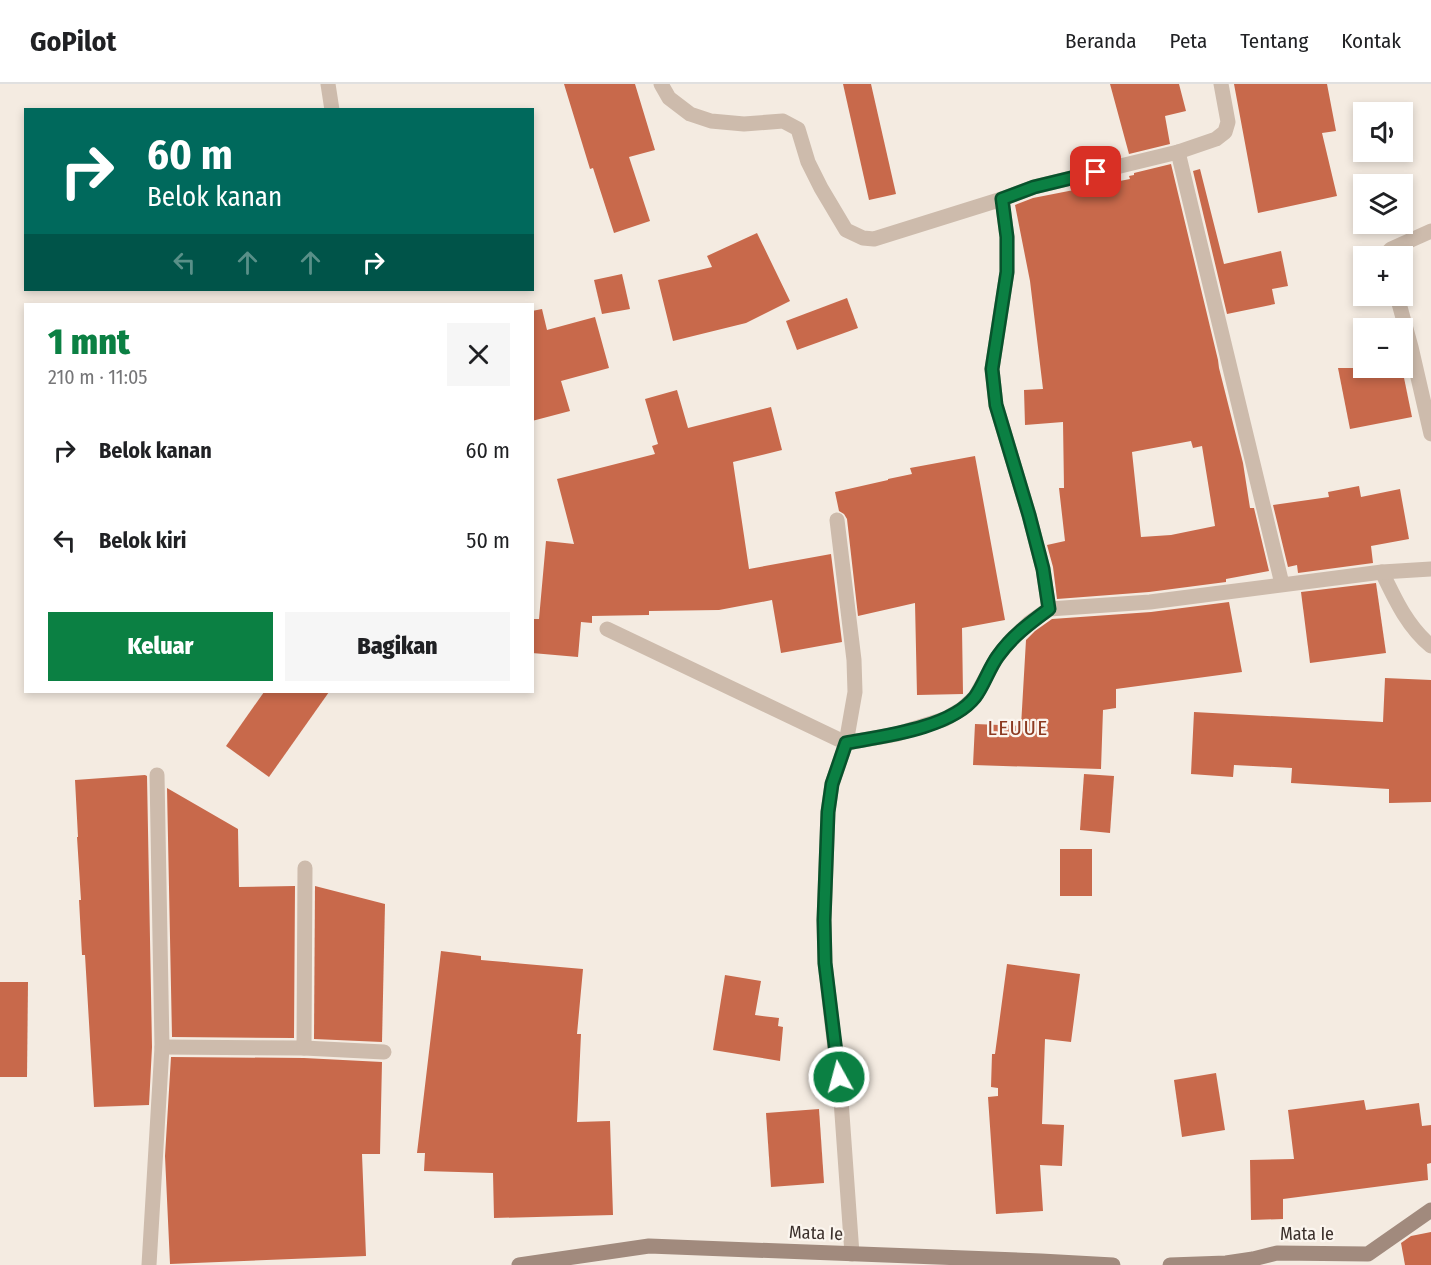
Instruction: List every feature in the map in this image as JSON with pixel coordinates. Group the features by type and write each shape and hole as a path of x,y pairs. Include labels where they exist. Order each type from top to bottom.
{"street":[{"path":"327,84 332,108"},
{"path":"661,84 669,98 690,114 711,121 744,124 783,121 798,129 808,162 846,230 863,238 874,239 1034,187 1178,152 1216,139 1225,132 1228,122 1221,84"},
{"path":"1178,152 1282,584"},
{"path":"1002,199 1007,237 1007,272 992,376 996,405 1043,569 1049,609"},
{"path":"1397,246 1431,231"},
{"path":"1401,306 1431,434"},
{"path":"837,520 854,660 855,693 846,743 832,784 828,812 824,920 825,963 841,1100 852,1254"},
{"path":"607,629 846,743 897,734 945,719 962,709 975,697 997,657 1011,640 1049,609 1150,602 1282,584 1431,568"},
{"path":"1382,572 1400,609 1412,627 1431,646"},
{"path":"149,1265 162,1047 157,775"},
{"path":"304,1048 305,868"},
{"path":"162,1047 304,1048 384,1052"},
{"name":"Mata Ie","path":"1170,1265 1253,1260 1277,1252 1369,1260 1431,1210"},
{"name":"Mata Ie","path":"519,1265 649,1246 1113,1265"}],"building":[{"path":"564,84 635,84 655,150 629,157 650,221 614,233 593,168 590,169"},
{"path":"843,84 871,84 896,194 869,200"},
{"path":"1110,84 1179,84 1186,111 1165,116 1170,144 1129,154"},
{"path":"1234,84 1327,84 1336,131 1322,133 1337,196 1258,213"},
{"path":"1171,164 1243,463 1250,508 1254,508 1269,571 1226,579 1226,582 1149,592 1057,599 1053,567 1047,545 1065,541 1059,488 1064,488 1063,422 1025,425 1024,390 1043,389 1030,281 1015,205 1033,198 1130,179 1129,176","holes":["1191,441 1193,448 1202,446 1215,526 1171,535 1141,537 1132,452"]},
{"path":"1200,169 1224,264 1281,251 1288,286 1272,289 1275,304 1227,314 1193,171"},
{"path":"757,233 790,301 746,323 673,341 658,280 712,267 707,256"},
{"path":"622,274 630,309 602,314 594,280"},
{"path":"847,298 858,328 797,350 786,321"},
{"path":"542,309 547,330 595,317 609,368 561,381 570,411 534,420 534,311"},
{"path":"1338,368 1353,368 1353,378 1404,378 1412,417 1350,429"},
{"path":"677,390 688,428 771,407 782,450 733,462 749,569 831,554 842,642 781,653 772,600 719,610 649,611 649,615 592,616 592,623 581,622 578,657 534,653 534,619 539,619 546,541 574,544 557,479 655,454 652,446 658,444 645,399"},
{"path":"975,456 1005,620 962,628 963,694 917,695 915,603 858,616 847,519 839,511 835,492 912,474 910,468"},
{"path":"1359,486 1361,497 1400,489 1409,539 1371,546 1373,563 1298,573 1297,565 1288,567 1273,505 1329,497 1328,492"},
{"path":"1376,583 1386,653 1310,663 1301,592"},
{"path":"1229,602 1242,672 1116,689 1116,708 1103,710 1101,769 973,765 975,724 1021,726 1026,640 1052,619 1151,612"},
{"path":"1385,678 1431,680 1431,802 1389,803 1389,789 1291,783 1292,768 1234,765 1233,777 1191,774 1194,712 1383,722"},
{"path":"263,693 328,693 269,777 226,746"},
{"path":"1084,774 1114,776 1110,833 1080,830"},
{"path":"147,776 152,1047 149,1105 94,1107 85,955 82,955 75,780"},
{"path":"167,788 238,829 239,887 295,886 294,1038 172,1037"},
{"path":"1060,849 1092,849 1092,896 1060,896"},
{"path":"315,886 385,904 382,1042 314,1039"},
{"path":"441,951 481,956 481,960 583,969 577,1034 581,1034 577,1122 610,1121 613,1215 494,1218 493,1173 424,1171 425,1153 417,1153"},
{"path":"1007,964 1080,974 1071,1042 1045,1039 1042,1124 1064,1125 1062,1166 1040,1165 1043,1211 996,1214 988,1097 998,1096 998,1088 991,1087 992,1054 995,1054"},
{"path":"725,975 761,981 755,1015 779,1018 778,1026 783,1027 780,1061 713,1050"},
{"path":"0,982 28,982 27,1077 0,1077"},
{"path":"171,1057 304,1058 382,1062 380,1154 362,1154 366,1256 170,1264 165,1156"},
{"path":"1216,1073 1225,1130 1182,1137 1174,1080"},
{"path":"1364,1100 1366,1110 1419,1103 1422,1126 1431,1125 1431,1163 1427,1164 1428,1180 1283,1199 1283,1219 1251,1220 1250,1160 1294,1159 1288,1110"},
{"path":"819,1109 824,1183 771,1187 766,1113"},
{"path":"1431,1232 1431,1265 1405,1265 1401,1243 1411,1236"}],"district":[{"name":"LEUUE","path":"1018,728"}],"route":[{"path":"839,1077 825,963 824,920 828,812 832,784 846,743 897,734 945,719 962,709 975,697 997,657 1011,640 1049,609 1043,569 996,405 992,376 1007,272 1007,237 1002,199 1034,187 1096,172"}]}
